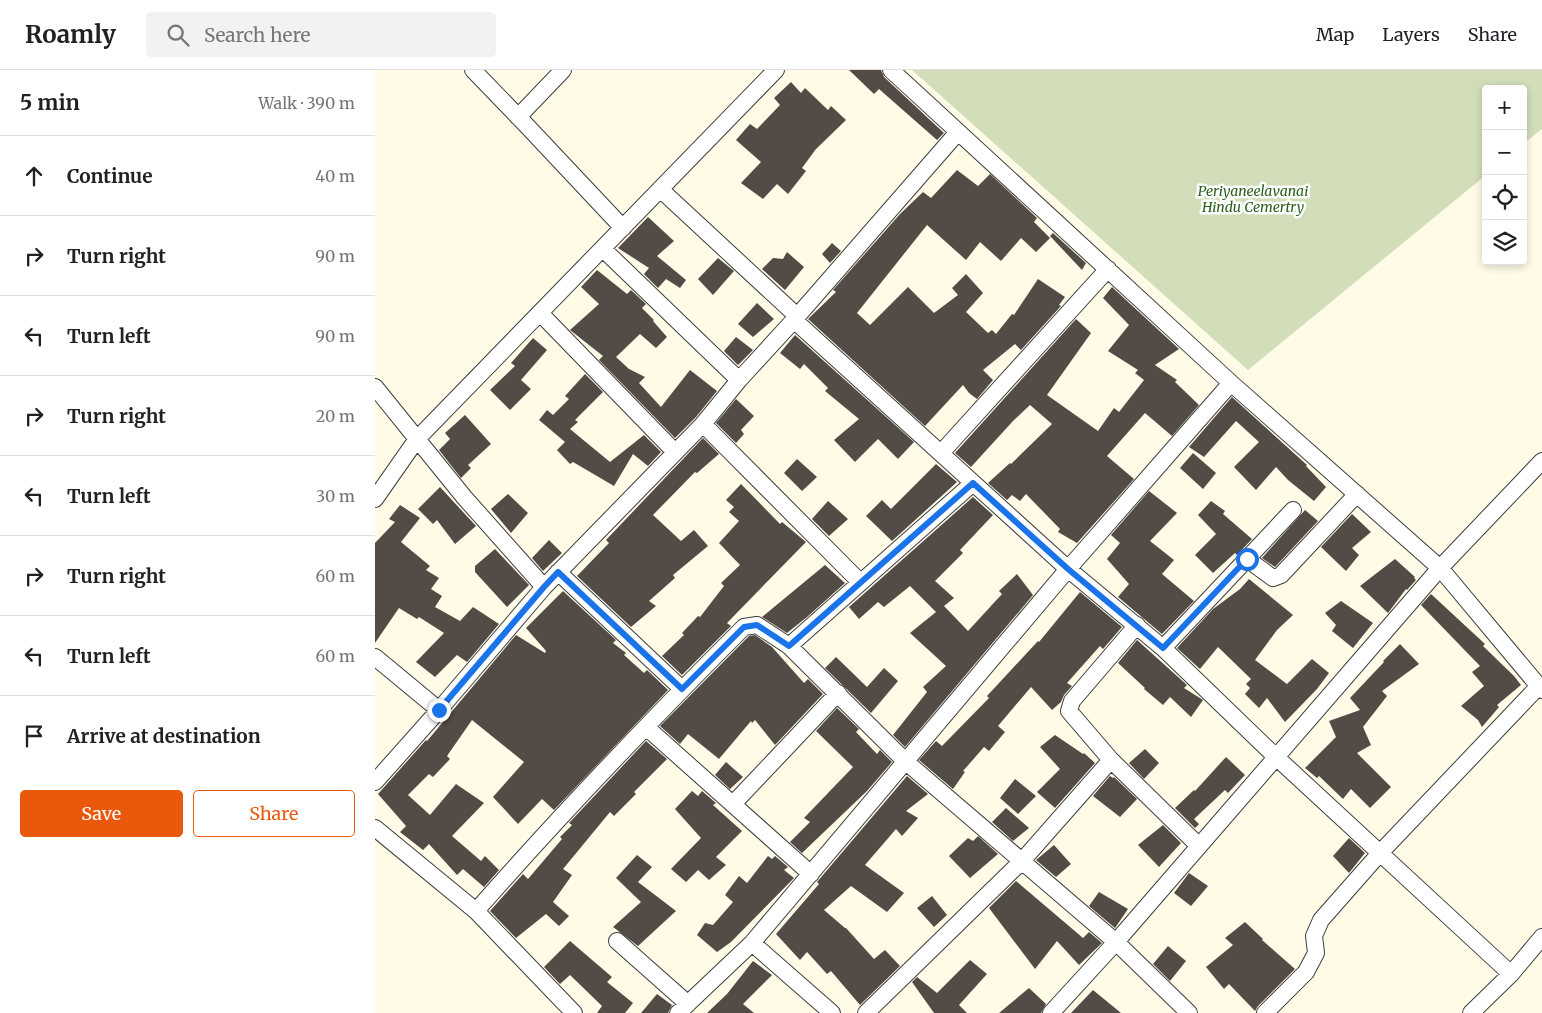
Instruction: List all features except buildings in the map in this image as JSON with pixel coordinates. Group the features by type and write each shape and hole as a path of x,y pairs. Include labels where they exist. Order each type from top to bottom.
{"street":[{"path":"473,70 623,228"},
{"path":"518,116 563,70"},
{"path":"375,498 417,440 776,70"},
{"path":"891,70 1231,383 1440,568 1540,688 1380,853 1321,920 1314,936 1316,953 1306,972 1265,1013"},
{"path":"375,782 544,587 703,424 739,380 796,318 958,132"},
{"path":"660,189 973,483 1068,569 1163,648 1276,756 1511,974"},
{"path":"603,249 739,380"},
{"path":"941,453 1108,269"},
{"path":"540,314 675,452"},
{"path":"617,940 683,1008 753,943 1068,569 1231,383"},
{"path":"375,387 464,497 544,587"},
{"path":"703,424 860,582"},
{"path":"1051,1013 1116,942 1440,568 1542,461"},
{"path":"789,646 973,483"},
{"path":"1247,559 1273,578 1281,574 1357,494"},
{"path":"1163,648 1293,510"},
{"path":"558,572 682,689"},
{"path":"476,911 682,689 744,627 757,625 789,646 905,761 1116,942 1189,1013"},
{"path":"1137,625 1072,702 1069,711 1111,760 1199,846"},
{"path":"375,657 439,710"},
{"path":"733,804 838,693"},
{"path":"646,727 811,874"},
{"path":"866,1013 1022,861 1111,760"},
{"path":"375,828 476,911 574,1013"},
{"path":"1471,1013 1511,974 1542,937"},
{"path":"753,943 832,1013"}],"green space":[{"name":"Periyaneelavanai Hindu Cemertry","path":"912,70 1542,70 1542,129 1527,141 1527,85 1482,85 1482,178 1248,370"}],"route":[{"path":"439,710 558,572 682,689 744,627 757,625 789,646 973,483 1068,569 1163,648 1247,559"}]}
